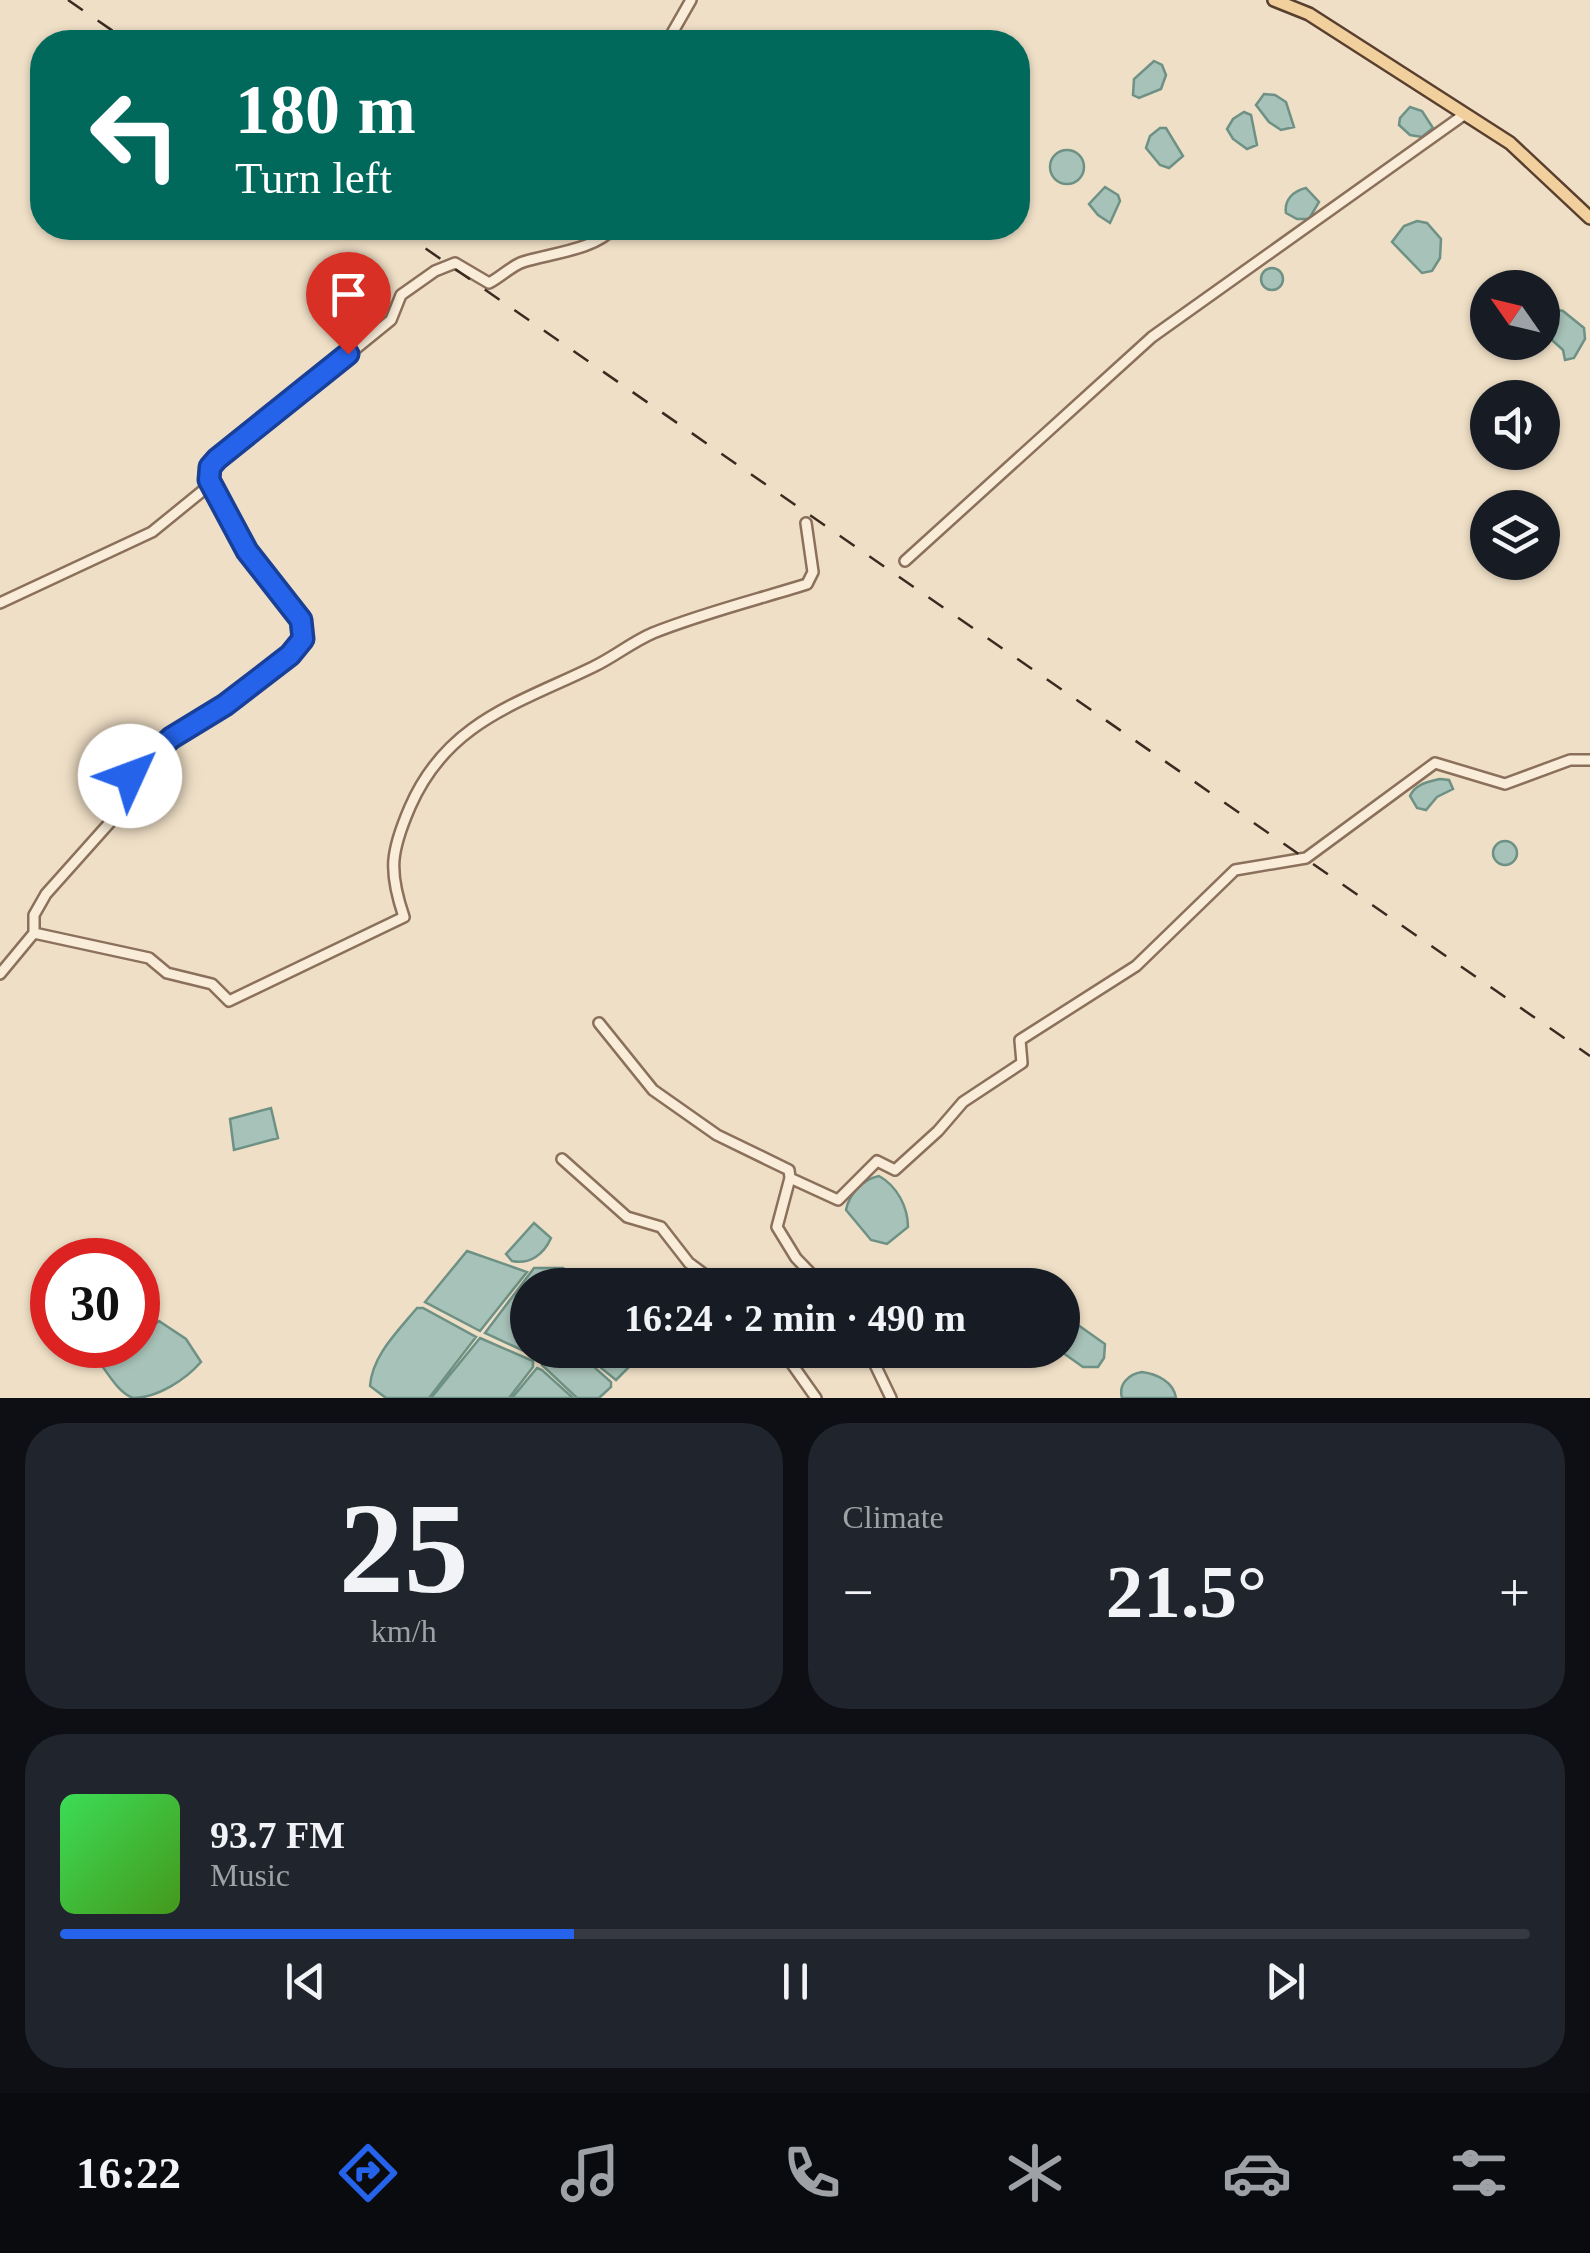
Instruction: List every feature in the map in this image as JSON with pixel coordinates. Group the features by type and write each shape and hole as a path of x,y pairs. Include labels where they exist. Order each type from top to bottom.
{"main road":[{"path":"1274,0 1309,14 1510,144 1590,218"}],"street":[{"path":"674,30 690,0"},
{"path":"905,561 1152,337 1465,114"},
{"path":"0,974 34,932 34,915 46,894 120,810 132,820 159,809 130,776 171,738 225,705 290,655 303,639 301,620 247,551 211,484 208,470 391,320 401,296 436,271 455,263 490,284 522,262 596,240"},
{"path":"0,603 152,532 211,484"},
{"path":"34,932 149,958 168,973 212,984 230,1001 404,917 392,856 420,786 443,751 520,700 592,668 649,635 807,584 813,572 806,522"},
{"path":"790,1178 838,1200 877,1161 894,1170 938,1131 963,1102 1022,1062 1020,1040 1136,966 1235,870 1306,858 1435,763 1505,784 1570,760 1590,760"},
{"path":"598,1023 653,1090 717,1135 789,1170 777,1227 806,1268"},
{"path":"562,1159 627,1218 661,1227 696,1268"},
{"path":"795,1368 816,1398"},
{"path":"876,1368 890,1398"}],"shaded area":[{"path":"1154,61 1162,65 1166,75 1161,89 1139,98 1133,95 1134,79"},
{"path":"1264,94 1286,102 1294,127 1281,130 1269,122 1256,105"},
{"path":"1410,107 1422,111 1433,128 1422,137 1410,135 1399,125"},
{"path":"1244,112 1251,115 1257,145 1247,149 1227,129"},
{"path":"1166,128 1183,156 1169,168 1160,165 1146,148 1150,136"},
{"path":"1067,150 1079,155 1084,167 1079,179 1067,184 1055,179 1050,167 1055,155"},
{"path":"1105,187 1118,195 1120,201 1110,223 1089,204"},
{"path":"1306,188 1319,202 1309,219 1297,219 1286,213 1286,204 1293,194"},
{"path":"1417,221 1427,223 1441,239 1440,258 1432,271 1422,273 1392,242 1404,226"},
{"path":"1272,268 1280,271 1280,287 1272,290 1264,287 1261,279 1264,271"},
{"path":"1560,310 1584,328 1585,339 1574,358 1565,360"},
{"path":"1449,780 1453,789 1437,797 1426,810 1417,808 1410,796 1412,792 1422,784"},
{"path":"1505,841 1517,853 1505,865 1493,853"},
{"path":"271,1108 278,1138 234,1150 230,1119"},
{"path":"879,1176 896,1191 904,1205 908,1227 887,1244 871,1240 846,1210 858,1188"},
{"path":"534,1223 551,1238 548,1244 530,1260 512,1261 506,1254"},
{"path":"467,1251 516,1268 510,1268 510,1293 480,1331 425,1302"},
{"path":"510,1300 510,1345 485,1333"},
{"path":"417,1308 476,1337 429,1398 386,1398 370,1386 375,1365"},
{"path":"160,1322 186,1339 201,1362 188,1375 152,1395 133,1398 119,1388 104,1368 160,1368"},
{"path":"1080,1326 1105,1344 1104,1358 1098,1367 1083,1367"},
{"path":"480,1338 510,1351 510,1368 532,1368 509,1398 431,1398"},
{"path":"537,1368 573,1398 512,1398"},
{"path":"545,1368 595,1368 611,1382 599,1398 577,1398"},
{"path":"601,1368 628,1368 616,1380"},
{"path":"1142,1372 1164,1380 1176,1398 1122,1398 1126,1380"}],"railway":[{"path":"68,0 112,30"},
{"path":"413,240 1590,1056"}],"route":[{"path":"130,776 171,738 210,716 290,655 303,639 301,620 247,551 209,480 208,470 348,354"}]}
